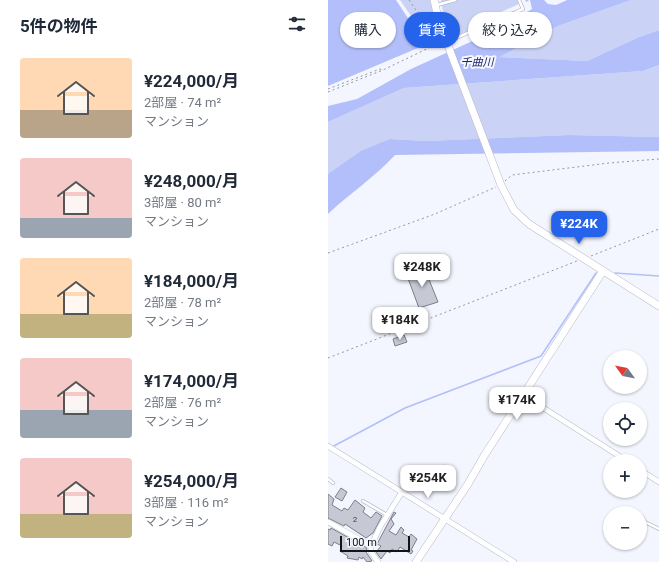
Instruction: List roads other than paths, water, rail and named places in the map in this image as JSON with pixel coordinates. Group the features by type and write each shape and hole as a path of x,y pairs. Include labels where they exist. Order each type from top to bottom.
{"street":[{"path":"448,48 500,183 510,204 523,219 583,259 659,306"},
{"path":"416,562 468,484 484,456 603,271"},
{"path":"523,395 616,454"},
{"path":"330,447 514,562"},
{"path":"647,474 659,482"},
{"path":"378,562 371,552 371,546 387,515 402,492"},
{"path":"328,522 371,546"}],"lane":[{"path":"433,6 455,0"},
{"path":"460,37 523,9 519,0"},
{"path":"328,479 333,483"},
{"path":"363,501 387,515"},
{"path":"647,523 659,529"}],"water":[{"path":"328,0 396,0 404,12 404,48 418,48 328,86"},
{"name":"千曲川","path":"530,0 544,0 548,4 556,5 567,0 631,0 552,29 552,12 527,12 532,9"},
{"name":"千曲川","path":"659,30 659,65 643,71 404,88 328,122 328,106 357,99 411,69 460,48 468,43 468,48 516,48 499,57 587,61 639,37"},
{"path":"569,135 659,137 659,151 395,155 379,171 328,214 328,174 361,151 390,139 426,141"}],"waterway":[{"path":"332,447 405,408 541,356 596,273"},
{"path":"615,273 659,276"}]}
